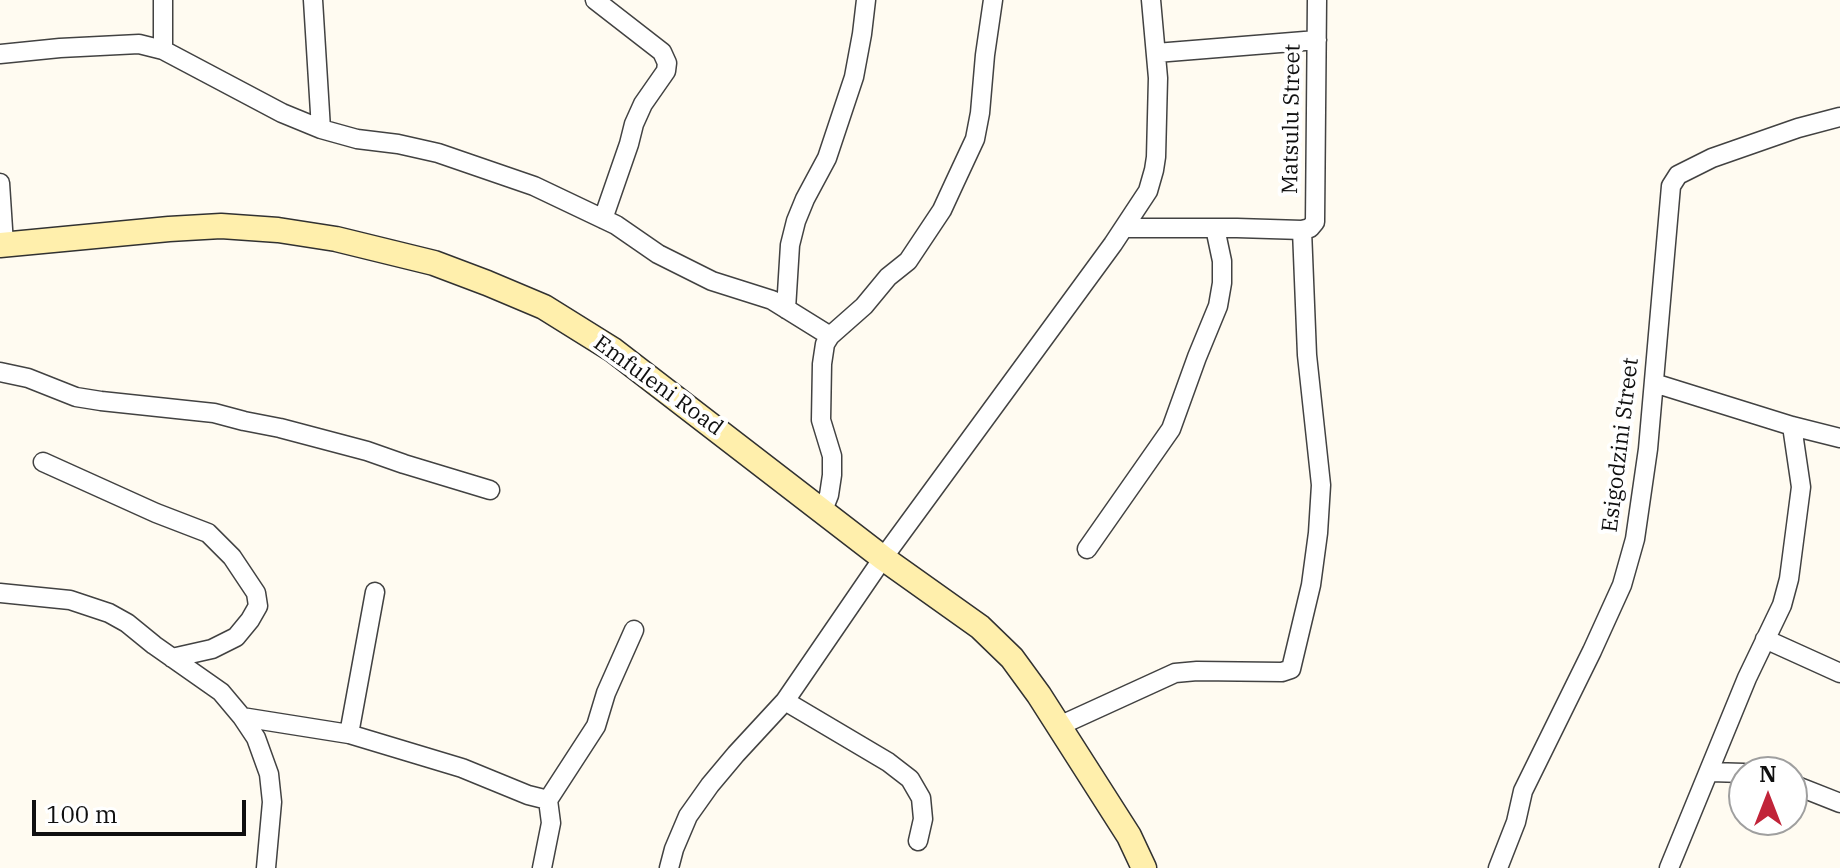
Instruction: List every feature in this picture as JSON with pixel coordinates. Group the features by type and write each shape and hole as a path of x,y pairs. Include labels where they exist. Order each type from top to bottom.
{"street":[{"path":"163,0 163,50"},
{"path":"313,0 321,129"},
{"path":"595,0 662,52 667,63 666,71 643,104 634,124 603,219"},
{"path":"786,309 790,245 796,221 827,158 854,77 866,0"},
{"path":"823,510 832,475 832,456 821,420 825,344 888,277 908,261 954,184 975,139 993,0"},
{"path":"669,868 674,849 695,806 736,754 785,701 883,558 1148,191 1154,170 1158,78 1151,0"},
{"name":"Matsulu Street","path":"1302,230 1310,228 1315,222 1317,0"},
{"path":"1156,53 1317,40"},
{"path":"0,54 139,44 163,50 282,113 321,129 357,139 438,153 534,186 616,225 658,254 712,281 772,300 830,336"},
{"name":"Esigodzini Street","path":"1498,868 1516,822 1523,791 1622,585 1635,539 1648,449 1671,186 1678,175 1726,153 1840,117"},
{"path":"0,183 2,245"},
{"name":"Emfuleni Road","path":"2,245 221,226 278,230 336,239 434,263 544,307 613,350 883,558 980,627 1012,658 1039,695 1129,836 1144,868"},
{"path":"1059,726 1175,673 1282,672 1291,669 1311,585 1318,533 1321,485 1307,355 1302,230 1124,228"},
{"path":"1087,549 1171,429 1218,306 1222,261 1215,228"},
{"path":"0,372 28,378 76,397 214,413 280,428 367,451 490,490"},
{"path":"1654,383 1840,438"},
{"path":"1674,866 1747,678 1782,605 1789,579 1801,487 1792,426"},
{"path":"43,462 208,533 232,557 256,593 258,606 236,637 212,649 172,658"},
{"path":"349,734 375,592"},
{"path":"0,593 70,600 93,606 127,623 221,692 256,738 269,774 272,802 266,868"},
{"path":"542,868 551,823 548,800 596,726 606,693 634,630"},
{"path":"1765,639 1840,673"},
{"path":"785,701 888,762 910,779 921,798 923,819 918,841"},
{"path":"242,717 349,734 462,768 548,800"},
{"path":"1710,772 1728,773"},
{"path":"1808,790 1840,803"}]}
